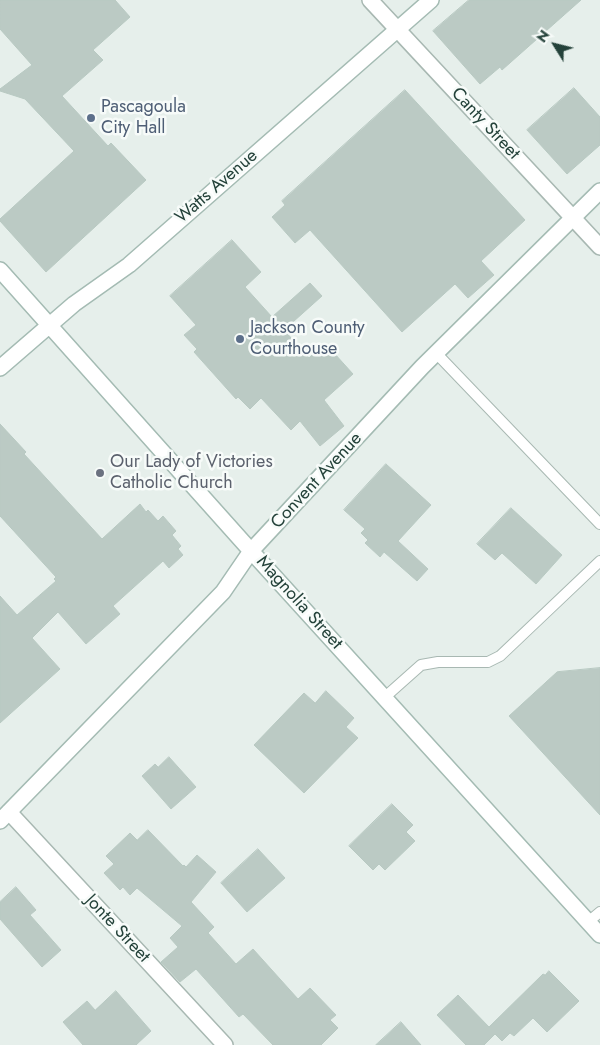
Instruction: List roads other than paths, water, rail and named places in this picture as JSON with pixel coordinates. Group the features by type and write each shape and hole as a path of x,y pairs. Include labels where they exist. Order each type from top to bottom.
{"street":[{"name":"Canty Street","path":"370,0 600,247"},
{"name":"Watts Avenue","path":"0,368 49,324 128,265 431,0"},
{"name":"Convent Avenue","path":"4,817 223,592 251,550 436,353 600,191"},
{"name":"Magnolia Street","path":"0,270 600,935"},
{"name":"Jonte Street","path":"4,817 225,1045"}],"lane":[{"path":"436,353 600,524"},
{"path":"385,697 421,665 438,662 488,662 500,656 600,562"},
{"path":"588,922 600,912"}],"place":[{"name":"Pascagoula City Hall","path":"91,118"},
{"name":"Jackson County Courthouse","path":"240,339"},
{"name":"Our Lady of Victories Catholic Church","path":"100,473"}]}
